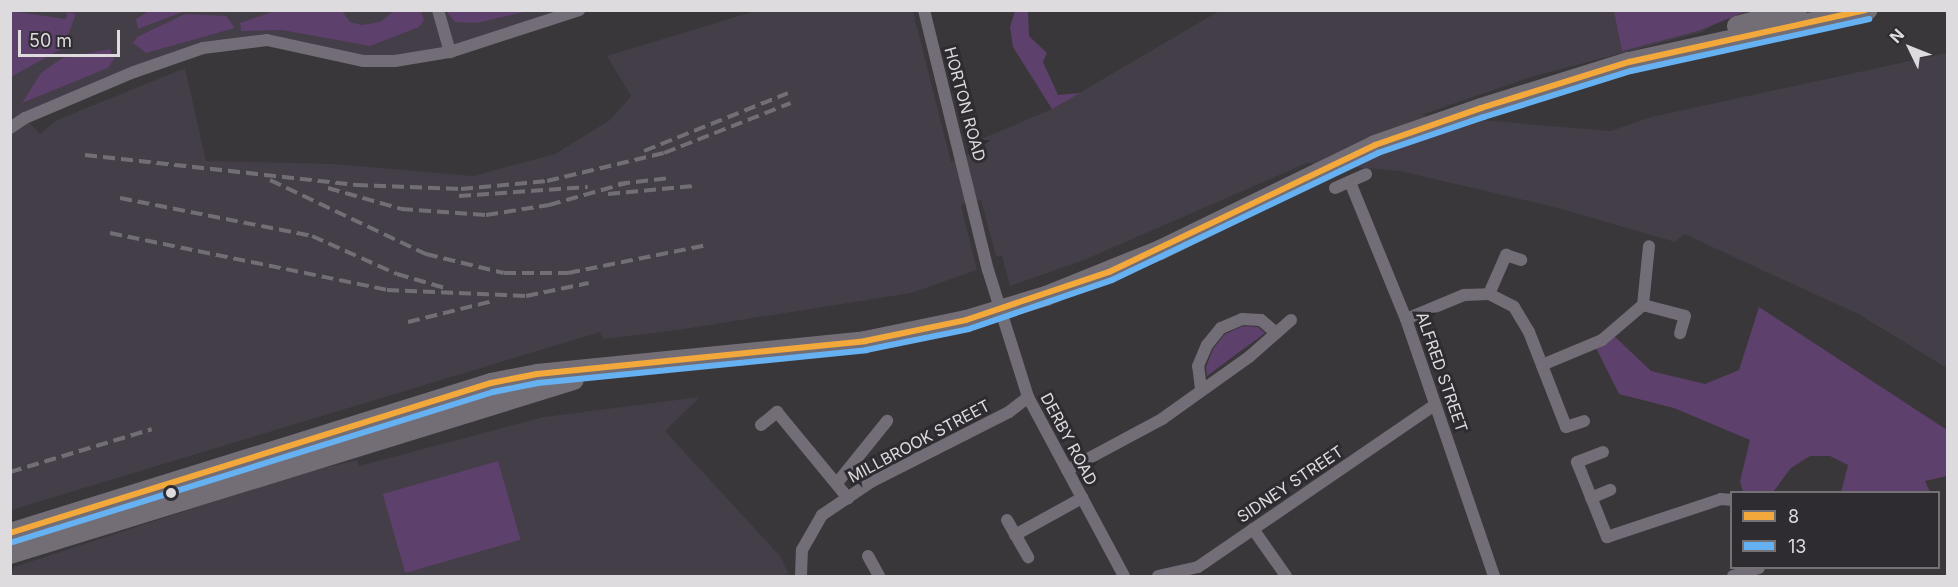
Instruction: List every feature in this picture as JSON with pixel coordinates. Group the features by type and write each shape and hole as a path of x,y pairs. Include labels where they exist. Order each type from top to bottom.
{"main road":[{"path":"10,533 446,394 537,374 608,369 865,341 966,320 1046,296 1160,250 1376,145 1629,62 1671,45 1797,10"},
{"path":"1629,62 1867,10"},
{"path":"10,554 608,369"}],"street":[{"path":"438,10 450,52"},
{"path":"10,128 25,118 134,72 203,48 239,41 267,40 363,61 395,61 450,52 579,10"},
{"name":"HORTON ROAD","path":"924,10 972,206"},
{"path":"1335,188 1366,174"},
{"name":"ALFRED STREET","path":"1350,182 1406,319 1494,576"},
{"name":"DERBY ROAD","path":"972,206 1028,397 1125,576"},
{"path":"1542,365 1602,340 1642,305 1649,246"},
{"path":"1489,294 1506,255 1521,260"},
{"path":"1406,319 1464,295 1489,294 1514,307 1542,365 1566,427 1584,421"},
{"path":"1642,305 1684,316 1680,333"},
{"path":"1201,389 1198,366 1207,345 1221,328 1242,319 1261,320 1276,333"},
{"path":"1067,470 1162,419 1291,320"},
{"name":"MILLBROOK STREET","path":"801,576 802,550 822,515 848,498 1009,412 1028,397"},
{"name":"SIDNEY STREET","path":"1158,576 1198,567 1435,405"},
{"path":"761,425 777,412 848,498"},
{"name":"MILLBROOK STREET","path":"837,483 887,421"},
{"path":"1603,452 1577,462 1607,537 1722,498 1730,500"},
{"path":"1591,498 1610,490"},
{"path":"1015,535 1082,498"},
{"path":"1007,520 1028,557"},
{"path":"1254,529 1286,576"},
{"path":"868,556 879,576"},
{"path":"1733,576 1753,569"}],"shaded area":[{"path":"278,10 342,11 350,22 362,25 380,22 394,11 421,11 424,20 419,27 370,46 282,30 241,31 240,23"},
{"path":"10,11 66,19 67,12 76,14 63,48 11,77"},
{"path":"11,11 579,11 395,61 267,40 203,48 25,118 40,134 57,120 185,68 206,161 335,164 473,176 555,154 610,120 631,96 607,56 755,11 913,11 951,162 972,153 977,141 1052,109 1219,11 1755,11 1718,22 1702,32 1531,77 1421,115 1611,131 1651,117 1947,53 1947,368 1860,315 1684,234 1675,242 1558,208 1400,171 1307,163 1084,260 1010,286 1002,256 996,256 981,200 971,202 961,205 977,270 911,293 678,330 603,339 600,332 11,510"},
{"path":"149,11 185,11 138,29 136,19"},
{"path":"446,11 528,11 477,23 455,22"},
{"path":"1015,11 1028,11 1029,36 1047,53 1043,62 1058,95 1080,93 1052,109 1013,47 1010,27"},
{"path":"1614,11 1746,11 1701,30 1622,51"},
{"path":"185,14 226,16 235,28 146,53 133,43 137,37"},
{"path":"110,49 114,59 108,68 22,103 41,73 62,58"},
{"path":"1759,307 1947,430 1947,476 1925,481 1930,491 1841,491 1848,465 1830,456 1810,456 1791,468 1774,491 1743,491 1740,481 1750,440 1674,408 1619,394 1594,344 1611,333 1651,371 1705,384 1739,370"},
{"path":"1243,326 1258,327 1265,333 1207,376 1206,367 1213,349 1225,334"},
{"path":"700,397 665,431 780,556 790,576 11,576 14,567 295,475 357,460 359,466 544,417"},
{"path":"498,461 521,540 405,573 383,494"}],"railway":[{"path":"644,151 788,93"},
{"path":"85,155 356,185 461,189 547,181 664,153 791,103"},
{"path":"618,184 670,178"},
{"path":"270,180 426,254 504,273 568,273 707,245"},
{"path":"328,188 401,209 486,215 549,205 627,183"},
{"path":"608,194 694,186"},
{"path":"459,196 588,187"},
{"path":"120,198 312,236 397,274 445,288"},
{"path":"110,233 387,290 526,296 589,283"},
{"path":"408,322 493,301"},
{"path":"10,472 152,429"}],"transit line":[{"name":"8","path":"10,533 491,383 537,374 865,341 966,320 1109,272 1375,145 1481,108 1629,62 1865,10"},
{"name":"13","path":"13,542 493,392 538,383 866,350 969,329 1112,280 1378,153 1631,71 1869,19"}]}
